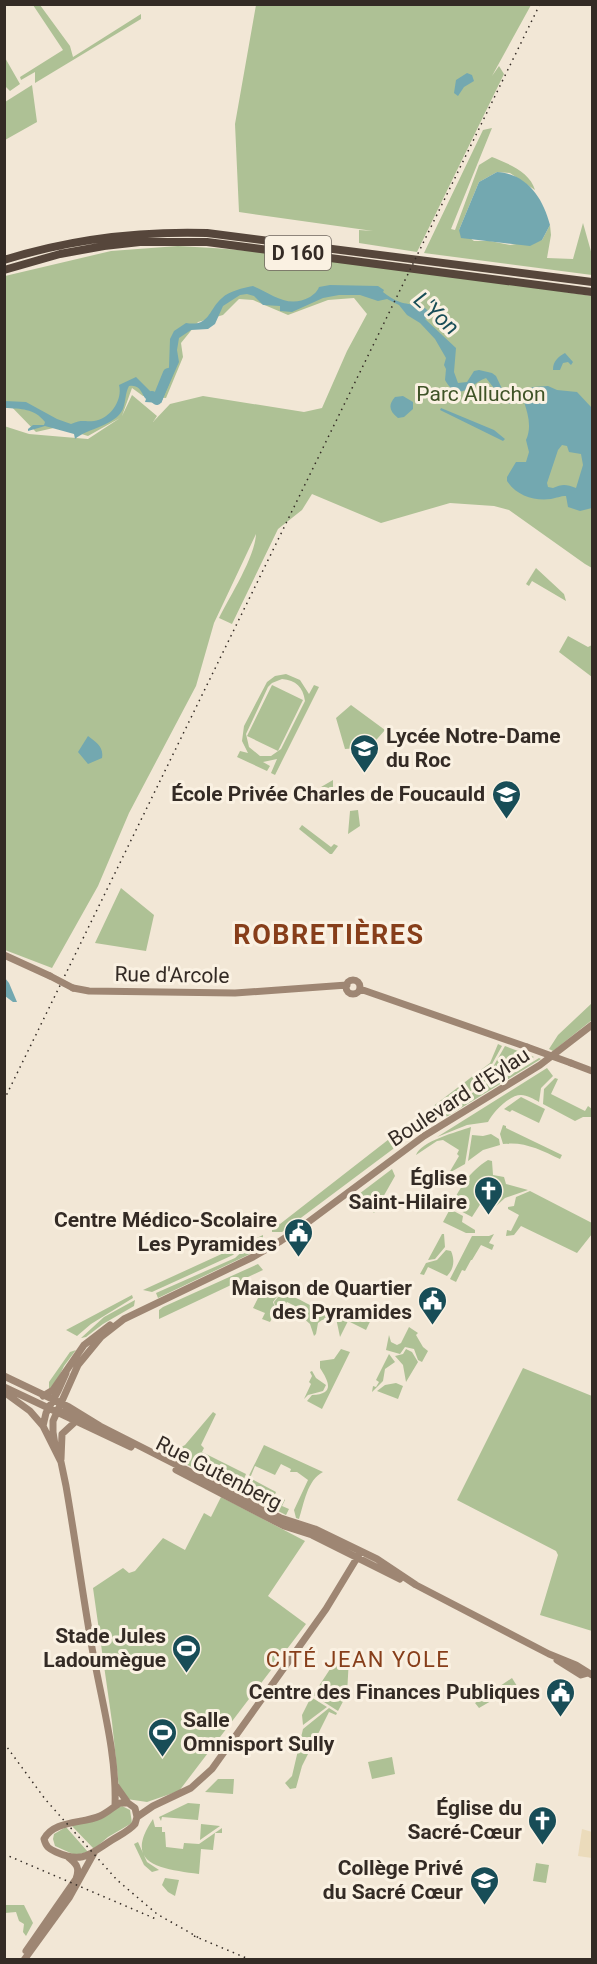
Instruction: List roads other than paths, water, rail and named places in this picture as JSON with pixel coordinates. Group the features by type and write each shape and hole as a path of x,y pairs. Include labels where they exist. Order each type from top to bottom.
{"highway":[{"name":"D 160","path":"4,260 60,245 99,238 142,233 207,233 592,282"},
{"name":"D 160","path":"4,270 60,254 104,246 141,242 207,242 592,292"}],"main road":[{"name":"Rue d'Arcole","path":"4,955 73,988 89,990 235,993 347,986 351,994 357,994 360,989 592,1071"},
{"name":"Boulevard d'Eylau","path":"43,1396 53,1390 84,1345 96,1334 111,1324 253,1257 279,1242 424,1136 540,1065 592,1025"},
{"name":"Boulevard d'Eylau","path":"54,1406 81,1360 101,1337 124,1319"},
{"name":"Boulevard d'Eylau","path":"54,1406 66,1373"},
{"path":"4,1376 43,1396 54,1406 53,1432 56,1451"},
{"path":"4,1381 54,1406"},
{"path":"4,1389 54,1406"},
{"path":"4,1389 30,1411 43,1426 61,1462"},
{"path":"43,1426 54,1406"},
{"name":"Rue Gutenberg","path":"54,1406 78,1418 92,1421 281,1518 315,1529 416,1585 590,1674"},
{"name":"Rue Gutenberg","path":"54,1406 75,1422 97,1430 284,1526 386,1564 416,1585"},
{"path":"75,1422 62,1434 61,1462 112,1753 116,1786 114,1806"},
{"path":"68,1857 81,1858 94,1853 132,1828 137,1817 153,1806 191,1788 217,1764 326,1609 359,1554"},
{"path":"116,1786 131,1804 137,1817"},
{"path":"22,1959 79,1872 77,1864 46,1846 44,1839 47,1834 69,1822 101,1816 114,1806 131,1804 153,1806"},
{"path":"22,1959 69,1898 94,1853"}],"water":[{"path":"467,73 472,75 474,81 464,87 458,96 454,93 456,80"},
{"path":"497,172 517,177 538,197 550,225 542,240 530,246 461,238 459,230 479,182"},
{"path":"330,285 378,286 396,300 427,310 430,314 425,319 456,348 454,372 458,383 467,382 474,371 479,370 496,376 504,393 509,397 533,387 548,386 557,390 577,392 592,408 592,508 580,511 568,507 566,496 551,499 532,498 521,494 511,486 507,477 516,462 526,462 529,452 526,440 529,421 524,402 522,399 513,404 499,402 496,397 497,392 486,378 465,390 455,391 445,380 446,358 435,339 399,305 387,299 378,301 360,295 339,295 323,298 292,312 280,311 280,306 263,305 254,296 240,295 223,306 215,324 208,329 191,330 179,338 177,350 179,362 161,403 145,402 146,399 136,386 129,386 123,409 119,415 75,439 74,434 45,426 28,431 33,425 44,425 45,422 32,412 5,408 5,401 26,402 71,424 100,419 114,408 119,397 119,385 136,377 154,395 160,393 169,367 170,339 174,331 186,323 194,324 204,320 228,293 253,286 280,299 294,301 310,297 319,287","holes":["562,445 567,446 569,452 581,454 583,465 576,488 564,485 548,487 547,483 558,450"]},
{"path":"565,353 573,362 571,365 568,362 563,363 560,370 553,370 556,360"},
{"path":"403,396 413,402 413,409 404,417 398,418 390,405 395,397"},
{"path":"441,408 494,430 505,439 503,441 440,410"},
{"path":"88,736 99,745 102,758 88,764 78,752"},
{"path":"5,978 9,983 17,1002 5,996"}],"waterway":[{"name":"L'Yon","path":"152,396 157,400 168,373"}],"railway":[{"path":"4,1100 540,4"},
{"path":"4,1743 45,1799 117,1880 157,1914 201,1939"},
{"path":"4,1854 156,1919"},
{"path":"194,1936 251,1960"}],"place":[{"name":"Lycée Notre-Dame du Roc","path":"365,774"},
{"name":"École Privée Charles de Foucauld","path":"506,820"},
{"name":"Église Saint-Hilaire","path":"488,1216"},
{"name":"Centre Médico-Scolaire Les Pyramides","path":"298,1258"},
{"name":"Maison de Quartier des Pyramides","path":"433,1326"},
{"name":"Stade Jules Ladoumègue","path":"187,1674"},
{"name":"Centre des Finances Publiques","path":"561,1718"},
{"name":"Salle Omnisport Sully","path":"162,1758"},
{"name":"Église du Sacré-Cœur","path":"543,1846"},
{"name":"Collège Privé du Sacré Cœur","path":"484,1906"}],"district":[{"name":"ROBRETIÈRES","path":"329,935"},
{"name":"CITÉ JEAN YOLE","path":"358,1659"}],"park label":[{"name":"Parc Alluchon","path":"481,394"}]}
